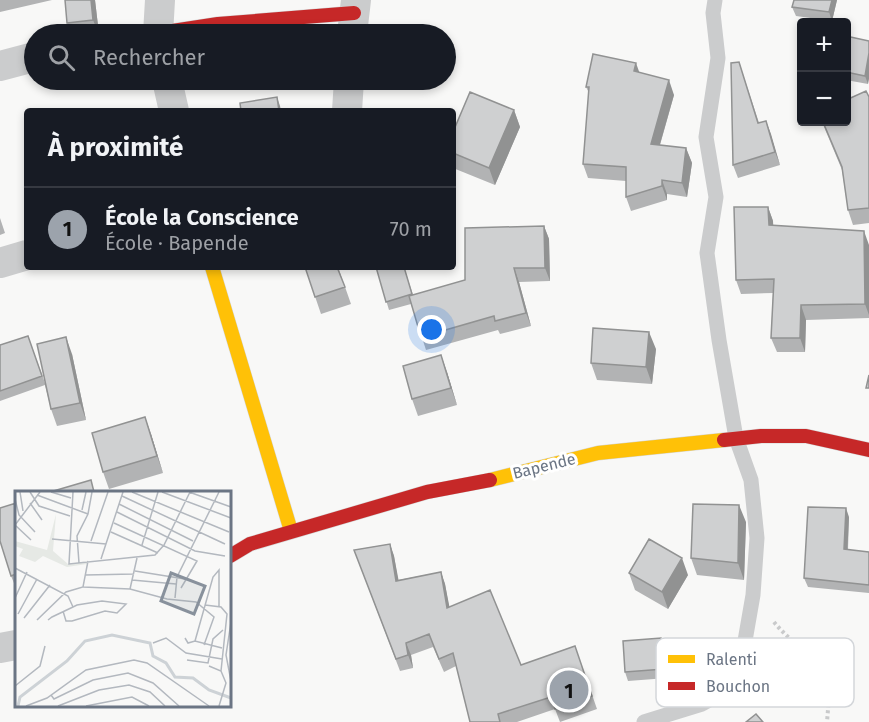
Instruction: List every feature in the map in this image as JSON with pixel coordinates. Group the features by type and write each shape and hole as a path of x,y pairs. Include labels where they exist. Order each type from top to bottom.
{"street":[{"path":"157,24 160,0"},
{"path":"218,24 354,16"},
{"path":"0,66 24,60"},
{"path":"169,90 173,108"},
{"path":"347,108 348,90"},
{"path":"0,262 24,256"},
{"path":"213,270 291,531"},
{"name":"Bapende","path":"231,555 250,544 427,492 483,482 598,453 736,438 806,436 869,450"},
{"path":"0,648 15,645"}],"lane":[{"path":"715,0 713,13 718,58 706,137 716,197 707,253 718,340 736,438 751,480 757,538 753,595 745,638"},
{"path":"644,722 692,707"}],"path":[{"path":"753,595 788,638"},
{"path":"827,722 828,707"}],"building":[{"path":"65,0 91,0 93,20 67,23"},
{"path":"794,0 832,0 829,12 792,7"},
{"path":"851,37 869,41 865,76 851,73"},
{"path":"593,54 636,63 634,71 669,80 651,144 686,148 682,183 662,180 662,186 626,197 626,167 583,164 589,87 586,87"},
{"path":"739,62 758,123 766,121 775,152 733,165 731,63"},
{"path":"866,91 869,97 869,208 848,210 842,167 825,126 851,126 851,98"},
{"path":"470,92 514,110 489,168 456,154 456,125"},
{"path":"277,97 279,108 241,108 240,103"},
{"path":"734,207 768,207 769,225 864,231 865,304 801,305 800,338 771,338 774,279 736,280"},
{"path":"544,226 545,268 514,268 526,313 495,321 494,316 421,337 409,296 465,280 465,228"},
{"path":"306,270 338,270 345,287 315,297"},
{"path":"377,270 405,270 412,294 386,302"},
{"path":"593,328 649,332 646,367 591,363"},
{"path":"28,336 42,376 0,391 0,345"},
{"path":"66,337 80,403 51,409 37,344"},
{"path":"441,355 451,388 412,399 403,366"},
{"path":"145,417 157,456 103,472 92,433"},
{"path":"91,480 94,491 53,491"},
{"path":"15,503 15,574 11,576 0,541 0,508"},
{"path":"693,504 739,505 738,563 691,558"},
{"path":"808,507 846,508 844,549 869,552 869,585 804,578"},
{"path":"649,539 682,558 662,592 629,573"},
{"path":"390,544 396,581 441,572 447,608 490,590 521,665 575,646 592,696 555,709 551,697 498,714 500,722 470,722 453,653 439,659 429,634 406,643 408,655 396,659 354,550"},
{"path":"656,638 656,670 625,672 623,641"},
{"path":"756,714 763,722 746,722"}],"traffic: slow":[{"path":"213,270 291,531"},
{"path":"490,480 598,453 724,440"}],"traffic: jam":[{"path":"218,24 354,13"},
{"path":"724,440 761,436 806,436 869,450"},
{"path":"231,555 250,544 427,492 490,480"}],"place":[{"name":"École la Conscience","path":"569,690"}]}
